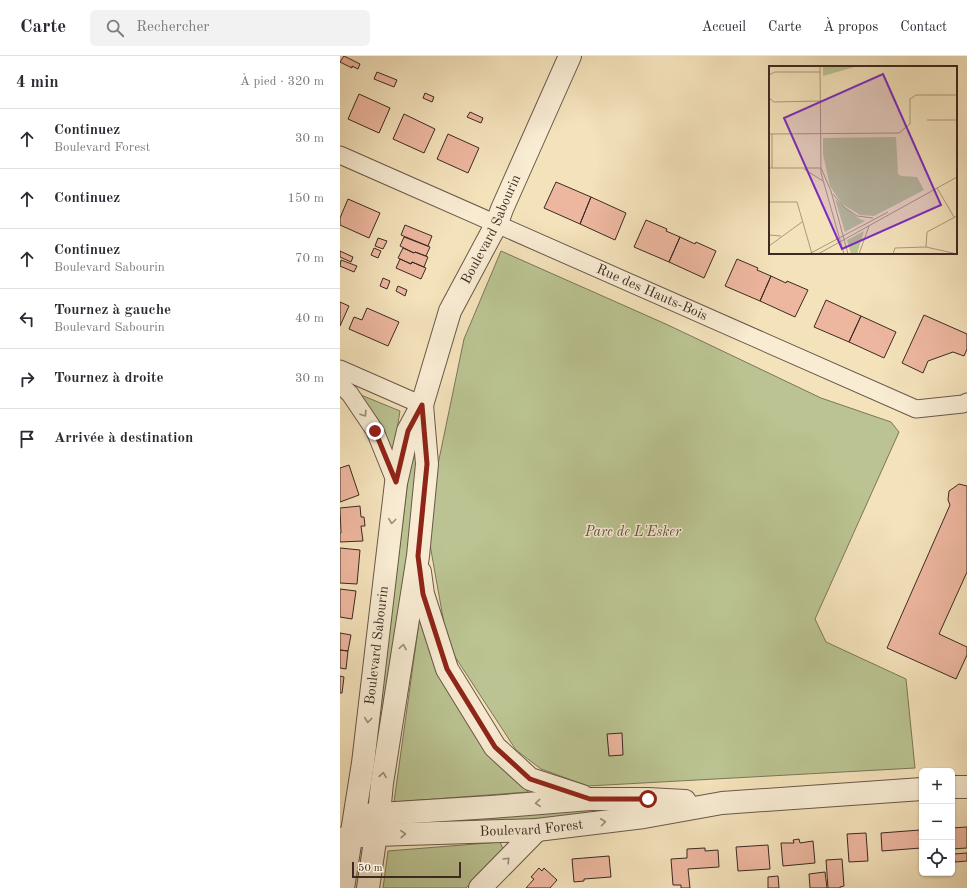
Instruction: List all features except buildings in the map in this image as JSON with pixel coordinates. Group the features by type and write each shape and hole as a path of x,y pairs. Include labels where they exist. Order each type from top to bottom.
{"street":[{"name":"Boulevard Sabourin","path":"343,888 345,838 348,816 364,755 396,482 408,431 422,405 450,311 497,224 502,209 570,56"},
{"name":"Rue des Hauts-Bois","path":"340,155 916,409 964,404 967,402"},
{"path":"340,369 422,405"},
{"path":"340,384 350,394 375,431 396,482"},
{"name":"Boulevard Sabourin","path":"368,888 382,783 418,556 427,464 422,405"},
{"path":"418,556 423,594 447,669 495,747 530,779 590,799"},
{"path":"955,787 967,787"},
{"name":"Boulevard Forest","path":"345,838 375,835 537,830 644,817 722,803 919,789"},
{"name":"Boulevard Forest","path":"348,816 590,799 648,799 722,803"},
{"path":"480,888 537,830"}],"green space":[{"name":"Parc de L'Esker","path":"501,251 668,325 821,398 891,422 899,432 815,619 826,642 906,679 915,768 588,786 541,769 516,750 448,646 426,522 464,339"},
{"path":"361,395 400,411 393,454 380,424"},
{"path":"414,429 419,430 415,457 420,477 369,803 369,801"},
{"path":"421,608 528,787 528,792 394,802"},
{"path":"634,805 589,819 420,827 438,818"},
{"path":"500,842 503,849 466,888 383,888 388,851"}],"route":[{"path":"375,431 396,482 408,431 422,405 427,464 418,556 423,594 447,669 495,747 530,779 590,799 648,799"}]}
